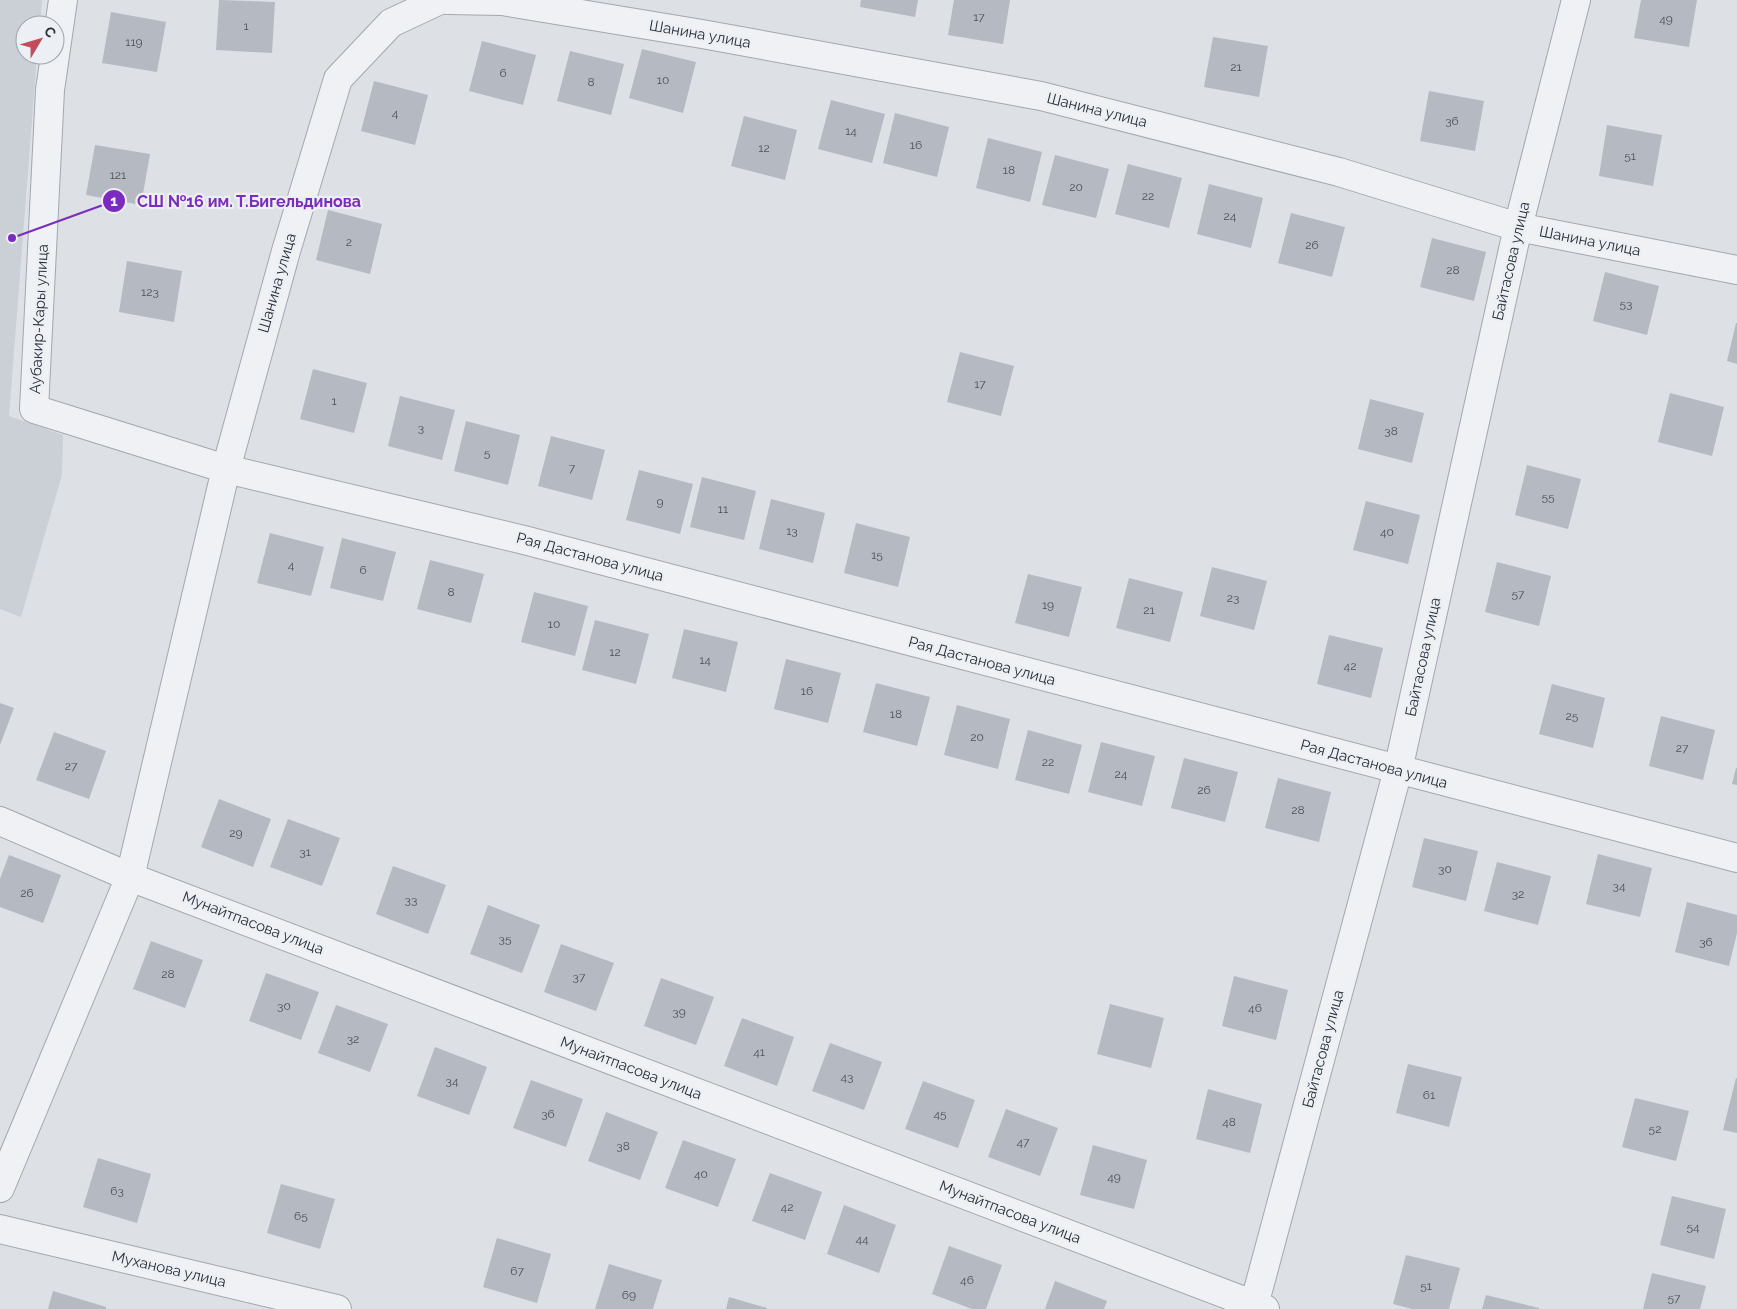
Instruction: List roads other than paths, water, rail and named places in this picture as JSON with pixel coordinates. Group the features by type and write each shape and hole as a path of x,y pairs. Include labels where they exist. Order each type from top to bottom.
{"street":[{"name":"Аубакир-Кары улица","path":"63,0 50,90 34,409 226,469"},
{"name":"Шанина улица","path":"0,1188 130,877 226,469 286,251 338,79 391,23 440,0"},
{"name":"Шанина улица","path":"448,0 502,1 702,34 1041,96 1339,172 1518,227 1737,270"},
{"name":"Байтасова улица","path":"1258,1308 1398,770 1518,227 1576,0"},
{"name":"Рая Дастанова улица","path":"226,469 524,540 1737,858"},
{"name":"Мунайтпасова улица","path":"0,820 130,877 1258,1308"},
{"name":"Муханова улица","path":"0,1229 337,1309"}],"place":[{"name":"СШ №16 им. Т.Бигельдинова","path":"12,238"}]}
